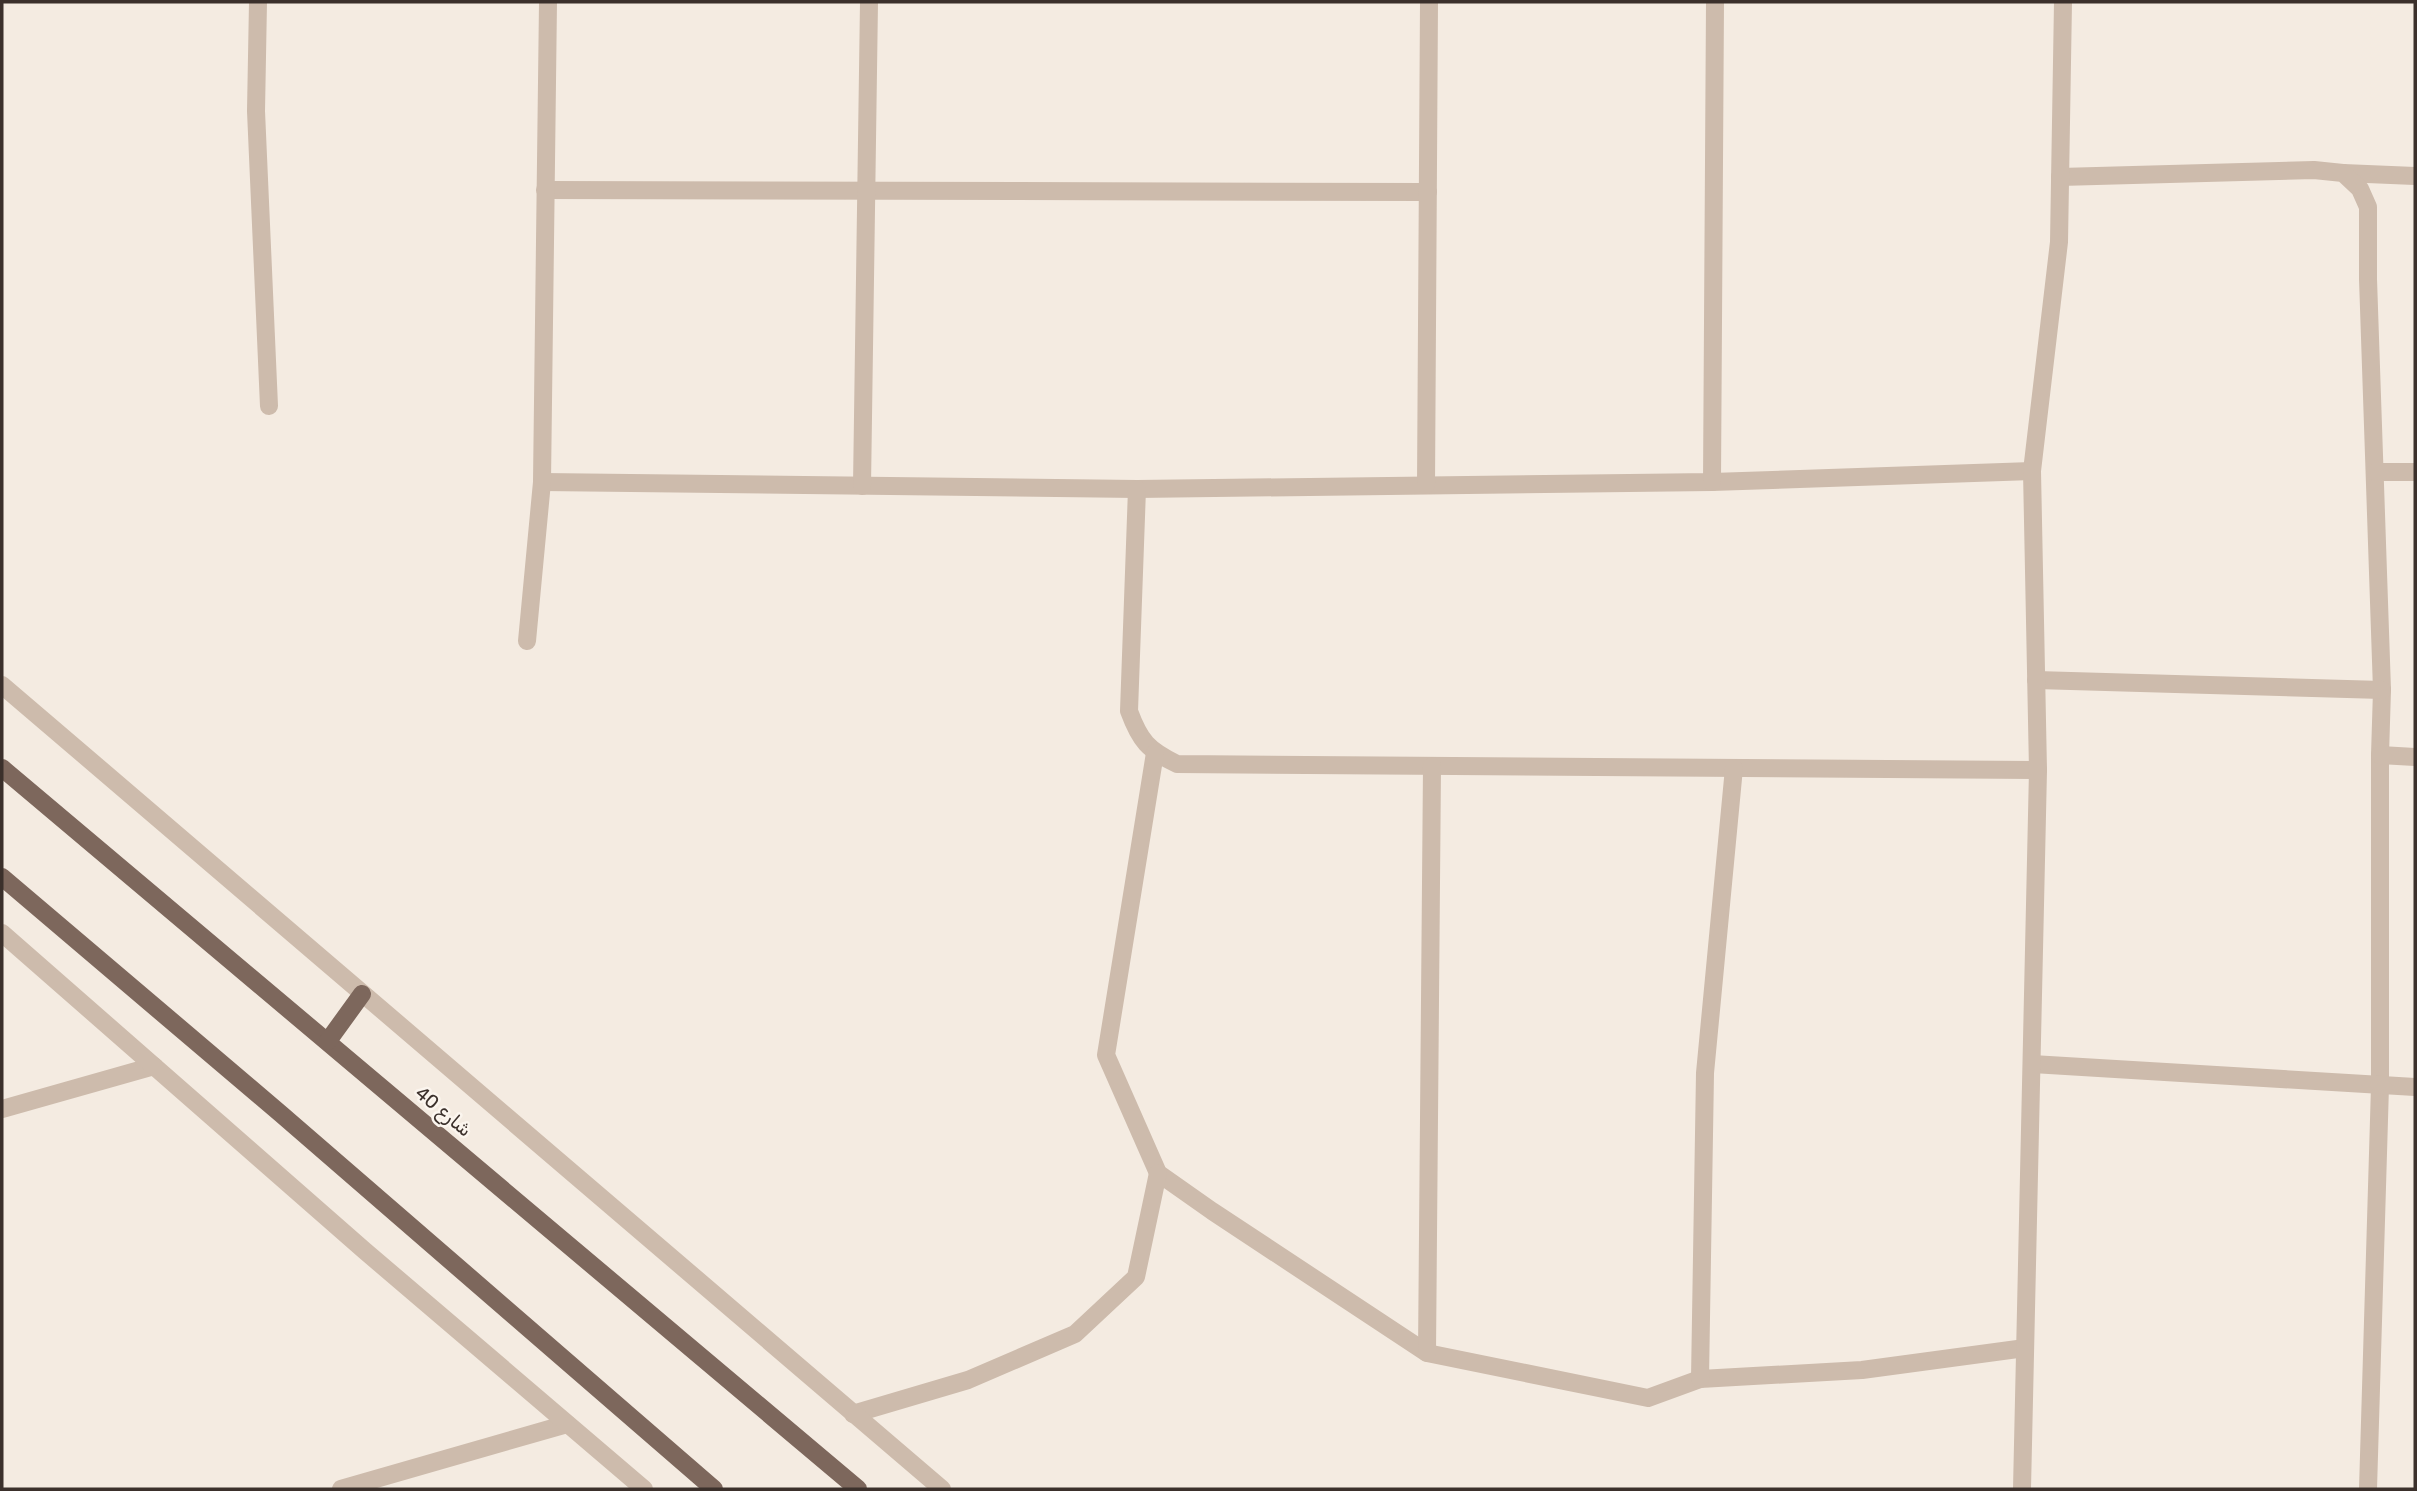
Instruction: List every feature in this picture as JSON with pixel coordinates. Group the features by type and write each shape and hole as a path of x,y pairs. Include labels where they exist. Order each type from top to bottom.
{"main road":[{"name":"شارع 40","path":"2,768 858,1489"},
{"path":"2,877 271,1105 714,1489"},
{"path":"328,1041 362,995"}],"street":[{"path":"258,2 256,111 269,406"},
{"path":"527,641 542,482 548,2"},
{"path":"862,486 869,2"},
{"path":"1426,485 1429,2"},
{"path":"1712,482 1714,2"},
{"path":"2022,1489 2038,771 2032,471 2059,242 2063,2"},
{"path":"2060,177 2314,170 2415,176"},
{"path":"2343,173 2360,189 2368,207 2382,690 2380,1086 2368,1489"},
{"path":"545,190 1428,192"},
{"path":"542,482 1137,489 1712,482 2032,471"},
{"path":"2375,472 2415,472"},
{"path":"1137,489 1129,711 1138,735 1155,753 1177,764 2038,771"},
{"path":"2036,680 2382,690"},
{"path":"2,685 942,1489"},
{"path":"1155,753 1106,1055 1158,1173 1427,1353 1648,1398 1700,1379 1862,1370 2025,1348"},
{"path":"2380,755 2415,757"},
{"path":"1427,1353 1432,766"},
{"path":"1700,1379 1704,1073 1734,768"},
{"path":"2,933 644,1489"},
{"path":"2032,1064 2415,1087"},
{"path":"2,1109 154,1066"},
{"path":"853,1414 968,1380 1075,1334 1136,1277 1158,1173"},
{"path":"341,1489 566,1424"}]}
